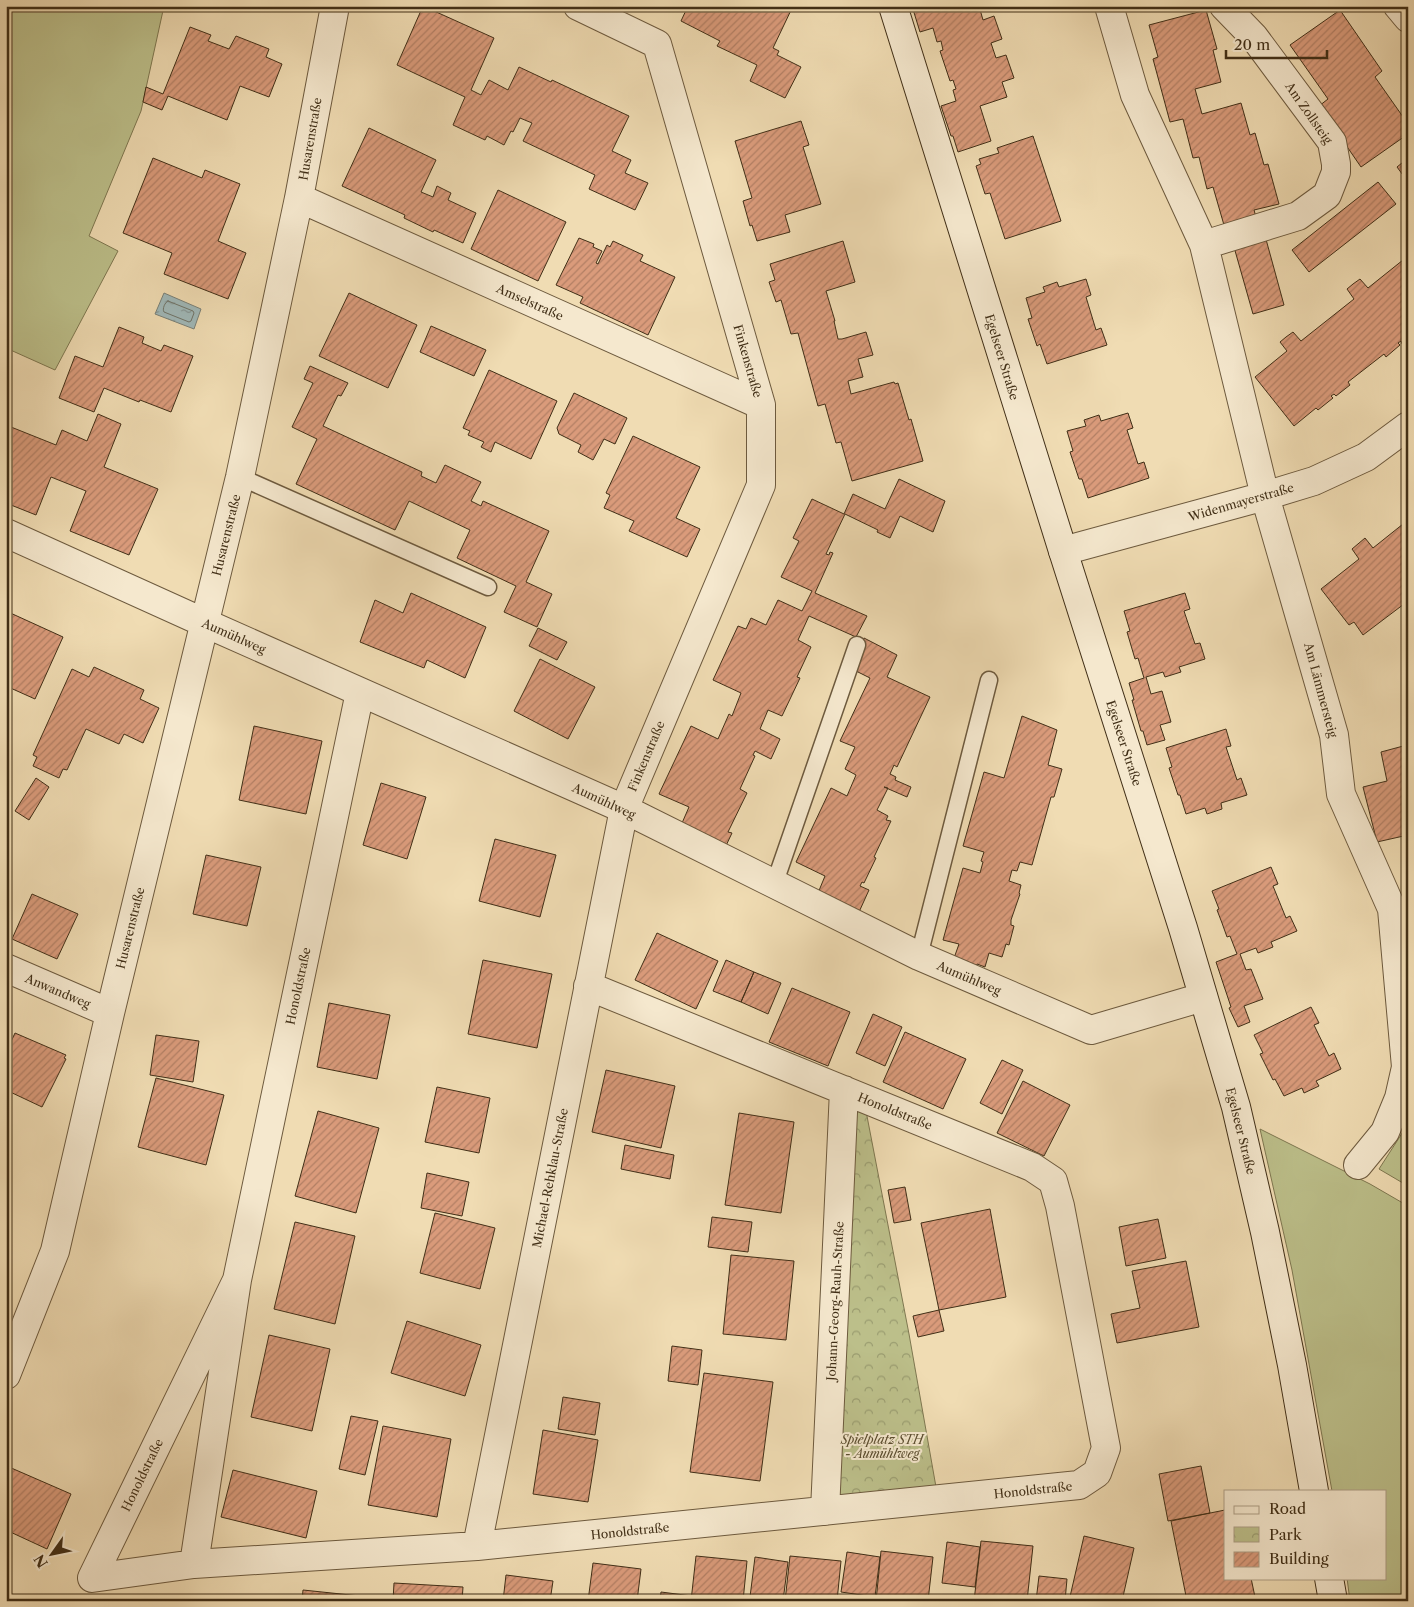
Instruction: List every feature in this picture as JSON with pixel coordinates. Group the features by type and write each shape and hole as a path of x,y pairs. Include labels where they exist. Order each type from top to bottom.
{"street":[{"name":"Husarenstraße","path":"6,1376 55,1250 110,1013 240,477 299,198 335,6"},
{"name":"Finkenstraße","path":"578,6 658,44 761,405 762,485 624,809"},
{"name":"Egelseer Straße","path":"893,6 1062,551 1177,909 1236,1107 1265,1232 1292,1365 1314,1490"},
{"path":"1109,6 1136,95 1204,245 1265,496"},
{"name":"Am Zollsteig","path":"1204,245 1298,216 1327,195 1336,172 1332,142 1254,37 1224,6"},
{"path":"1398,6 1408,18"},
{"name":"Amselstraße","path":"299,198 761,405"},
{"name":"Widenmayerstraße","path":"1062,551 1314,481 1366,457 1408,426"},
{"name":"Am Lämmersteig","path":"1265,496 1334,734 1341,794 1400,905 1406,1067 1399,1098 1385,1132 1358,1165"},
{"name":"Aumühlweg","path":"6,533 624,809 919,956 1090,1030 1204,997"},
{"name":"Honoldstraße","path":"194,1564 237,1280 360,692"},
{"name":"Michael-Rehklau-Straße","path":"477,1546 624,809"},
{"name":"Anwandweg","path":"6,968 110,1013"},
{"name":"Honoldstraße","path":"237,1280 92,1578 194,1564 477,1546 1079,1485 1097,1473 1106,1448 1054,1181 1032,1167 588,986"},
{"name":"Johann-Georg-Rauh-Straße","path":"825,1511 844,1090"},
{"path":"1329,1580 1333,1601"}],"lane":[{"name":"Husarenstraße","path":"240,477 488,587"},
{"path":"774,885 857,645"},
{"path":"919,956 989,680"}],"green space":[{"path":"6,6 164,6 141,111 89,236 118,251 55,370 6,348"},
{"name":"Spielplatz STH - Aumühlweg","path":"853,1104 866,1111 936,1487 832,1501"},
{"path":"1408,1124 1408,1186 1379,1169"},
{"path":"1260,1129 1370,1184 1408,1206 1408,1601 1350,1601 1347,1580 1386,1580 1386,1490 1332,1490 1292,1270"}],"water":[{"path":"164,293 201,309 194,329 155,314"}],"building":[{"path":"423,6 494,38 471,90 481,95 489,80 508,90 519,67 551,82 552,80 629,116 612,151 631,160 625,173 648,183 635,210 589,189 595,175 523,141 532,123 520,118 504,145 487,136 485,140 453,125 465,97 397,65"},
{"path":"688,6 793,6 773,48 779,51 777,55 801,67 785,98 750,81 757,65 717,46 720,41 681,21"},
{"path":"912,6 958,6 960,11 979,6 983,20 994,16 1002,39 991,43 996,58 1006,55 1014,78 1002,82 1007,97 980,106 991,141 958,152 941,106 956,101 953,90 956,89 953,80 950,81 940,51 943,50 941,41 937,42 933,28 920,32"},
{"path":"1206,10 1217,49 1213,50 1221,82 1195,89 1202,114 1241,103 1250,135 1255,133 1264,165 1268,164 1279,204 1254,210 1258,224 1226,232 1213,187 1207,189 1199,157 1193,158 1183,119 1170,122 1153,59 1158,57 1149,25"},
{"path":"1340,10 1382,71 1375,77 1408,124 1408,134 1361,167 1319,106 1328,99 1290,45"},
{"path":"190,27 211,35 208,41 229,49 236,36 269,49 266,57 282,64 269,97 240,86 227,120 168,96 162,110 143,102 146,87 163,94"},
{"path":"801,121 809,145 803,147 821,204 785,215 790,232 757,241 752,225 750,226 743,201 752,198 735,141"},
{"path":"369,128 436,160 421,192 433,197 437,186 451,193 448,200 476,213 463,243 434,230 433,232 404,218 405,215 342,186"},
{"path":"1033,136 1061,221 1005,239 990,193 985,194 976,166 981,164 979,159 999,153 997,148"},
{"path":"153,158 202,178 205,170 240,184 218,241 246,253 228,299 164,274 172,253 123,233"},
{"path":"1408,158 1408,182 1397,167"},
{"path":"1378,182 1396,204 1309,272 1292,250"},
{"path":"498,190 566,222 538,281 471,249"},
{"path":"1264,232 1284,305 1253,314 1232,240"},
{"path":"579,238 594,244 593,247 602,251 596,263 598,264 607,245 610,247 613,241 643,255 640,261 675,277 648,335 580,303 583,297 556,285"},
{"path":"843,241 855,282 826,291 838,339 866,332 873,355 858,359 863,377 848,381 851,394 894,382 895,384 898,383 923,461 852,481 841,442 836,443 825,404 818,406 798,333 791,334 781,300 776,302 769,282 775,280 770,264"},
{"path":"1408,256 1408,339 1402,344 1401,341 1398,343 1400,345 1386,357 1384,354 1348,382 1350,385 1336,396 1334,394 1331,396 1333,398 1318,410 1316,408 1294,426 1255,377 1287,351 1280,342 1286,337 1293,332 1301,341 1354,299 1347,289 1353,284 1360,279 1368,288"},
{"path":"1086,279 1091,295 1086,297 1096,330 1101,328 1107,345 1047,364 1040,344 1037,346 1028,319 1032,318 1026,298 1045,292 1043,287 1057,282 1059,287"},
{"path":"349,293 417,325 388,388 319,356"},
{"path":"431,326 486,350 474,376 420,352"},
{"path":"119,327 144,337 142,343 161,351 164,345 193,356 171,412 104,388 94,412 59,398 75,356 103,367"},
{"path":"310,366 348,383 341,396 338,395 323,426 422,472 421,476 436,483 445,465 481,482 471,501 481,506 483,501 549,531 526,582 552,594 537,627 504,612 516,586 457,558 470,530 409,501 395,530 296,484 317,439 292,427 313,383 304,379"},
{"path":"489,370 557,401 531,459 495,442 491,452 481,447 484,442 468,435 470,431 463,428"},
{"path":"574,393 627,418 615,444 604,439 593,460 578,452 581,445 559,434 557,428"},
{"path":"1128,413 1133,428 1127,430 1138,464 1144,462 1149,478 1088,498 1070,452 1073,451 1067,431 1086,426 1084,420 1099,415 1101,421"},
{"path":"98,414 121,424 104,467 158,489 129,555 70,531 86,491 51,477 36,515 6,503 6,425 56,445 62,430 87,441"},
{"path":"633,436 700,467 676,518 700,529 687,557 629,531 634,521 604,508 610,495 606,493"},
{"path":"899,479 945,501 933,532 900,516 890,538 845,514 826,554 833,553 815,593 867,616 856,637 809,616 798,640 811,647 797,677 800,678 782,716 768,710 760,729 780,739 771,759 755,751 753,755 755,756 740,789 747,793 728,832 732,833 723,852 679,830 689,807 659,794 691,726 718,739 729,714 732,716 741,693 713,680 738,626 746,629 751,618 766,625 778,600 802,611 812,591 781,577 799,541 793,538 812,499 844,514 853,494 885,509"},
{"path":"1408,520 1408,601 1363,635 1354,622 1349,625 1321,589 1359,559 1352,549 1365,538 1373,548"},
{"path":"411,593 486,627 465,678 427,660 424,668 360,642 375,600 403,613"},
{"path":"1185,593 1190,609 1184,611 1195,644 1200,643 1205,659 1179,667 1181,672 1165,677 1163,672 1146,677 1151,694 1162,691 1171,722 1160,725 1165,740 1147,745 1132,700 1134,700 1129,683 1144,678 1138,658 1135,659 1127,632 1130,631 1124,611"},
{"path":"6,611 63,637 35,699 6,686"},
{"path":"538,628 567,642 557,660 529,646"},
{"path":"864,638 897,655 887,677 930,697 897,767 894,765 890,774 896,777 895,780 911,787 907,797 888,789 877,810 888,816 886,820 891,821 874,857 876,858 864,883 862,882 860,886 869,890 859,912 818,893 825,876 796,862 831,788 847,796 856,775 845,769 855,747 840,741 870,678 850,668"},
{"path":"540,659 595,687 568,739 514,711"},
{"path":"94,667 144,690 140,699 159,708 143,743 124,734 119,744 86,729 67,770 63,769 59,778 33,766 37,757 33,755 72,669 89,677"},
{"path":"1022,716 1057,730 1048,765 1062,769 1054,797 1051,797 1032,865 1020,862 1017,871 1012,870 1009,881 1021,885 1020,894 1011,920 1011,925 1014,926 1009,945 1006,944 1002,957 989,953 985,967 977,964 974,971 953,961 959,944 943,940 963,868 980,873 983,862 981,861 984,852 963,846 984,772 1004,778"},
{"path":"254,726 322,741 306,814 239,800"},
{"path":"1226,729 1231,746 1226,747 1237,780 1241,778 1247,795 1221,803 1222,809 1207,814 1205,808 1186,814 1169,768 1172,767 1166,748"},
{"path":"1407,745 1408,835 1377,842 1363,787 1387,781 1381,752"},
{"path":"36,778 49,787 29,820 15,811"},
{"path":"381,783 426,797 407,859 363,845"},
{"path":"495,839 556,855 540,917 479,901"},
{"path":"206,855 261,867 247,926 193,914"},
{"path":"1271,867 1278,884 1273,886 1286,918 1290,916 1297,931 1271,942 1273,947 1258,953 1256,948 1240,954 1246,970 1251,969 1263,999 1244,1006 1250,1022 1238,1027 1229,1008 1231,1007 1216,962 1237,954 1230,936 1227,937 1212,891"},
{"path":"32,894 78,914 57,959 12,939"},
{"path":"657,933 718,961 696,1009 635,980"},
{"path":"483,960 552,974 537,1048 468,1034"},
{"path":"726,960 754,972 741,1002 713,991"},
{"path":"754,972 781,983 768,1014 741,1002"},
{"path":"792,988 850,1012 828,1066 769,1042"},
{"path":"329,1003 390,1015 377,1079 317,1067"},
{"path":"1311,1007 1319,1023 1314,1025 1329,1056 1334,1053 1341,1069 1316,1081 1319,1086 1304,1093 1302,1088 1284,1096 1275,1079 1273,1080 1260,1054 1263,1053 1254,1035"},
{"path":"873,1014 902,1027 885,1066 856,1053"},
{"path":"905,1032 966,1059 943,1109 883,1082"},
{"path":"15,1033 66,1055 64,1058 66,1059 42,1107 6,1090 6,1052"},
{"path":"156,1035 199,1041 193,1082 150,1075"},
{"path":"1002,1060 1023,1070 1002,1114 980,1103"},
{"path":"606,1070 675,1086 661,1148 592,1132"},
{"path":"156,1078 224,1095 206,1165 138,1147"},
{"path":"1023,1081 1070,1105 1044,1156 997,1133"},
{"path":"437,1087 490,1098 479,1153 425,1142"},
{"path":"318,1111 379,1128 356,1213 295,1196"},
{"path":"739,1113 794,1122 781,1213 725,1205"},
{"path":"625,1145 674,1155 670,1179 621,1169"},
{"path":"427,1173 469,1182 462,1216 421,1208"},
{"path":"905,1187 911,1220 894,1223 888,1190"},
{"path":"990,1209 1006,1297 939,1310 921,1223"},
{"path":"435,1213 495,1228 480,1289 420,1273"},
{"path":"712,1217 752,1222 748,1252 708,1247"},
{"path":"1158,1219 1166,1258 1126,1266 1119,1227"},
{"path":"295,1222 355,1236 335,1324 274,1309"},
{"path":"731,1255 794,1261 786,1340 723,1334"},
{"path":"1186,1261 1199,1327 1117,1343 1111,1314 1140,1308 1132,1271"},
{"path":"939,1310 944,1331 918,1337 913,1316"},
{"path":"407,1321 481,1345 465,1396 391,1373"},
{"path":"269,1335 330,1349 312,1431 251,1417"},
{"path":"672,1346 702,1350 698,1385 668,1381"},
{"path":"704,1373 773,1382 760,1481 690,1472"},
{"path":"563,1397 600,1403 595,1435 558,1429"},
{"path":"351,1416 378,1421 365,1475 339,1469"},
{"path":"383,1426 451,1439 437,1517 368,1505"},
{"path":"543,1430 598,1440 588,1502 533,1494"},
{"path":"1201,1466 1210,1513 1168,1521 1159,1474"},
{"path":"9,1467 71,1494 47,1549 6,1530 6,1473"},
{"path":"233,1470 317,1491 306,1538 221,1517"},
{"path":"1224,1510 1224,1580 1251,1580 1255,1597 1238,1601 1187,1601 1171,1521"},
{"path":"1084,1536 1134,1548 1122,1601 1069,1601"},
{"path":"981,1541 1033,1546 1027,1601 974,1601"},
{"path":"947,1542 980,1547 975,1587 942,1583"},
{"path":"881,1551 933,1557 928,1601 876,1601"},
{"path":"847,1552 880,1557 875,1597 841,1592"},
{"path":"696,1556 747,1561 743,1601 691,1601"},
{"path":"790,1556 841,1561 837,1601 785,1601"},
{"path":"755,1557 788,1562 783,1601 750,1597"},
{"path":"593,1563 641,1569 637,1601 588,1601"},
{"path":"506,1575 553,1581 550,1601 503,1601"},
{"path":"1039,1576 1067,1579 1065,1601 1036,1601"},
{"path":"394,1583 463,1587 462,1601 393,1601"},
{"path":"303,1590 360,1596 360,1601 302,1601"},
{"path":"661,1592 692,1596 691,1601 660,1601"}]}
